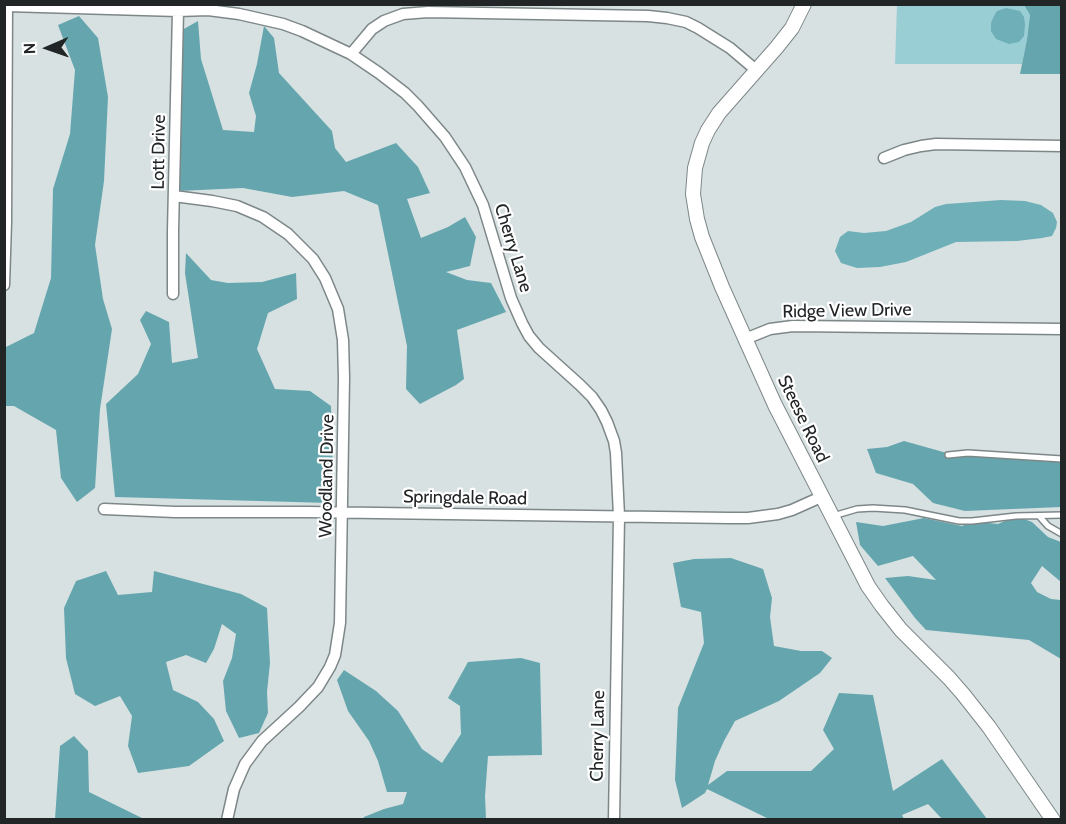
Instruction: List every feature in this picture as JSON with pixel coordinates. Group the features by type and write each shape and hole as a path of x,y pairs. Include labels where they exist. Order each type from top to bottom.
{"street":[{"name":"Steese Road","path":"804,4 792,28 719,113 699,149 693,181 694,206 702,237 722,287 776,405 861,573 901,630 963,694 1053,819"},
{"path":"4,285 7,5"},
{"name":"Cherry Lane","path":"7,5 208,10 264,19 302,31 351,54 405,93 445,136 465,167 483,205 511,298 529,336 592,397 601,410 614,441 619,516 614,819"},
{"name":"Lott Drive","path":"173,294 177,11"},
{"path":"351,54 372,29 384,21 403,14 428,12 638,16 686,22 730,48 756,70"},
{"path":"884,158 904,150 936,144 1062,146"},
{"name":"Woodland Drive","path":"174,196 237,206 276,224 313,259 325,278 338,309 343,340 345,378 343,514 340,623 335,655 318,687 262,741 245,764 234,789 228,819"},
{"name":"Ridge View Drive","path":"745,339 770,329 793,326 1062,328"},
{"name":"Springdale Road","path":"104,509 175,512 729,518 766,516 792,510 821,497"}],"lane":[{"path":"948,455 968,453 1062,459"},
{"path":"832,517 857,509 873,508 905,510 959,521 1062,515"},
{"path":"1039,516 1048,526 1062,534"}],"shaded area":[{"path":"897,5 1024,5 1030,15 1022,64 895,64"},
{"path":"1024,5 1061,5 1061,74 1020,74 1030,15"},
{"path":"1006,8 1020,11 1024,17 1024,36 1019,42 1009,44 996,39 991,31 991,23 997,11"},
{"path":"79,16 98,38 108,97 104,181 95,245 103,299 112,329 100,409 95,488 77,502 61,478 56,430 14,406 5,406 4,348 34,333 51,278 53,189 70,134 75,70 58,25"},
{"path":"198,21 201,59 223,130 254,132 256,116 249,93 264,26 274,38 279,73 332,131 335,148 346,162 396,143 418,167 430,193 407,199 421,238 465,217 476,237 470,266 446,272 467,280 491,283 506,312 457,330 464,379 456,385 420,404 406,389 407,346 378,205 344,191 292,197 243,188 179,191 182,30"},
{"path":"1001,200 1025,201 1041,205 1053,213 1057,222 1052,236 1017,241 956,242 906,262 880,267 857,268 841,263 835,251 840,237 848,231 864,233 886,231 911,222 935,207 946,204"},
{"path":"186,253 211,280 228,283 262,282 296,273 297,299 268,313 257,349 275,389 310,391 331,406 333,474 330,503 115,497 106,404 138,374 151,344 140,320 146,311 169,322 172,363 198,358 185,273"},
{"path":"904,441 954,455 1061,459 1061,507 965,511 933,503 913,484 876,473 867,449 887,447"},
{"path":"1016,516 1032,522 1048,537 1061,542 1061,582 1042,566 1031,583 1037,592 1051,599 1061,600 1061,659 1029,640 926,630 885,578 908,576 936,580 913,556 878,566 860,545 856,522 883,526 924,518 962,526 972,521 998,524"},
{"path":"731,558 763,569 772,598 770,617 774,646 801,651 822,651 832,658 820,673 779,701 735,721 715,761 708,785 727,771 811,771 834,749 823,730 839,693 873,695 893,791 942,759 987,819 942,819 928,804 902,815 904,819 769,819 707,789 705,793 682,808 675,780 678,708 704,643 701,612 681,607 673,563 694,559"},
{"path":"106,571 118,595 152,592 154,571 241,594 267,608 270,663 267,692 268,713 259,733 239,738 226,711 223,681 232,658 236,634 222,624 214,649 206,663 186,655 166,662 173,690 198,702 214,719 224,741 189,766 138,773 128,746 132,716 120,696 95,706 75,694 66,658 64,608 76,581"},
{"path":"521,658 540,663 542,755 488,756 486,819 363,819 384,809 403,804 407,792 387,792 378,761 369,741 348,711 337,680 344,670 376,691 398,711 422,749 442,763 461,734 460,706 448,698 468,662"},
{"path":"74,736 88,751 89,792 144,819 55,819 60,746"}]}
